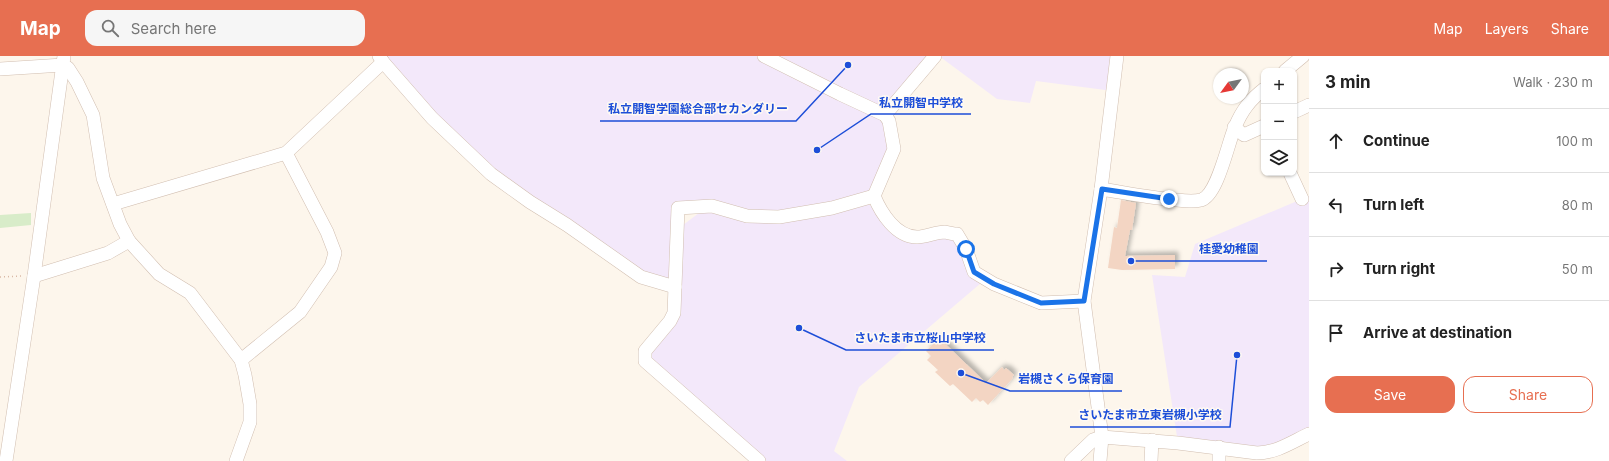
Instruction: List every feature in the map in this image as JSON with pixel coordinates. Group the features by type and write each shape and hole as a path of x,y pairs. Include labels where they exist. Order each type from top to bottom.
{"street":[{"path":"764,56 885,115 888,120 894,149 874,196 880,209 901,233 915,237 929,236 943,232 957,234 966,249 974,272 994,284 1041,303 1084,301"},
{"path":"885,115 935,56"},
{"path":"1100,461 1102,437 1084,301 1102,189 1117,56"},
{"path":"1289,68 1303,56"},
{"path":"113,204 286,153 381,59 432,118 492,174 530,202 567,225 641,277 675,287"},
{"path":"0,69 64,61"},
{"path":"64,61 77,82 93,115 103,178 120,224 129,240 159,274 190,293 241,360 250,404 250,422 236,461"},
{"path":"6,461 64,61"},
{"path":"1102,189 1157,198 1194,201 1203,199 1209,193 1221,170 1234,127 1249,102 1261,92"},
{"path":"1297,111 1309,105"},
{"path":"1234,127 1244,135 1261,127"},
{"path":"241,360 300,312 331,267 334,253 327,232 286,153"},
{"path":"1291,176 1302,199"},
{"path":"759,461 644,361 645,351 670,321 674,313 678,208 712,206 747,216 779,217 832,208 874,196"},
{"path":"34,276 108,253 129,240"},
{"path":"1071,461 1093,440 1102,437 1152,440 1266,453 1277,450 1309,434"},
{"path":"1151,461 1152,440"},
{"path":"1218,461 1219,447"}],"path":[{"path":"0,277 34,276"}],"shaded area":[{"path":"379,56 935,56 885,115 894,149 874,196 779,217 678,208 675,287 641,277 491,174"},
{"path":"939,56 1117,56 1113,91 1036,81 1030,103 997,99"},
{"path":"1309,196 1309,434 1277,450 1178,443 1152,275 1185,277 1195,244"},
{"path":"863,201 878,210 891,228 951,235 981,283 859,387 834,451 847,461 765,461 646,353 679,316 683,225 699,213 712,211 752,221"}],"green space":[{"path":"31,213 31,225 0,228 0,215"}],"building":[{"path":"1121,200 1136,203 1132,230 1130,230 1125,256 1175,255 1175,269 1122,270 1108,268 1114,227 1117,228"},
{"path":"939,338 986,383 1002,367 1004,370 1006,368 1014,375 1012,377 1013,378 988,405 983,400 980,402 976,398 972,402 953,384 950,386 935,372 938,370 927,360 931,356 926,351"}],"place":[{"name":"私立開智学園総合部セカンダリー","path":"848,65"},
{"name":"私立開智中学校","path":"817,150"},
{"name":"桂愛幼稚園","path":"1131,261"},
{"name":"さいたま市立桜山中学校","path":"799,328"},
{"name":"さいたま市立東岩槻小学校","path":"1237,355"},
{"name":"岩槻さくら保育園","path":"961,373"}],"route":[{"path":"966,249 974,272 994,284 1041,303 1084,301 1102,189 1169,199"}]}
